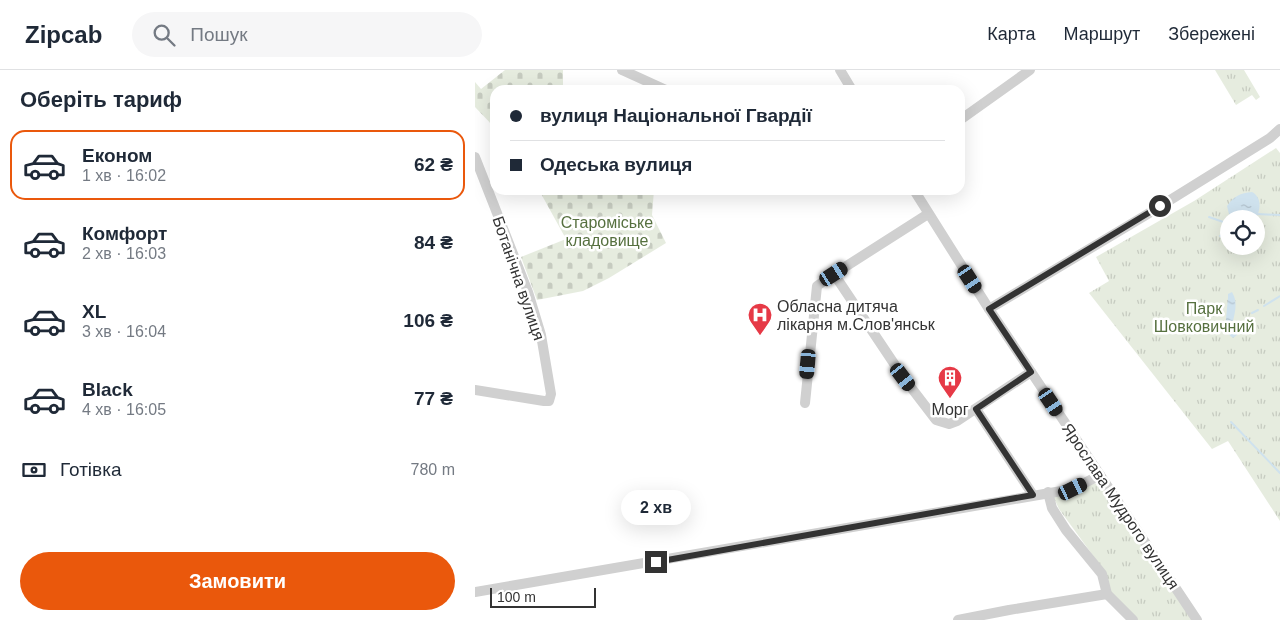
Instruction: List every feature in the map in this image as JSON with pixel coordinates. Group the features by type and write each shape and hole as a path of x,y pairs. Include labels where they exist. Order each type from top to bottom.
{"street":[{"path":"622,70 655,85"},
{"path":"840,70 849,85"},
{"path":"965,116 1030,70"},
{"path":"989,309 1270,138 1280,128"},
{"name":"Ботанічна вулиця","path":"475,157 528,292 541,335 551,389 549,401 475,390"},
{"name":"Ярослава Мудрого вулиця","path":"917,195 989,309 1197,620"},
{"path":"805,403 817,286 928,214"},
{"path":"834,274 903,377 936,420 949,424 957,421 1031,372"},
{"path":"976,409 1033,495"},
{"path":"475,592 1073,489 1101,475"},
{"path":"1048,492 1052,508 1066,530 1103,574 1107,594 1133,620"},
{"path":"958,620 1107,594"}],"green space":[{"path":"505,70 563,70 563,85 490,85 490,123 475,107 475,82 481,89"},
{"path":"1215,70 1244,70 1260,97 1256,100 1252,95 1236,105"},
{"name":"Парк Шовковичний","path":"1276,148 1280,153 1280,521 1228,441 1212,449 1089,293 1109,281 1096,257 1194,201"},
{"name":"Староміське кладовище","path":"542,195 654,195 652,215 666,243 609,278 583,291 537,300 521,257 566,239"},
{"path":"1099,483 1193,620 1137,620 1111,593 1105,572 1059,509 1053,496 1083,485"}],"water":[{"path":"1252,192 1258,197 1258,210 1228,210 1227,206 1232,200 1244,193"},
{"path":"1232,292 1236,305 1232,326 1237,335 1233,338 1225,329 1228,294"}],"waterway":[{"path":"1265,214 1280,215"},
{"path":"1209,217 1220,221"},
{"path":"1264,306 1280,296"},
{"path":"1252,313 1258,310"},
{"path":"1231,422 1280,473"}],"place":[{"name":"Обласна дитяча лікарня м.Слов'янськ","path":"760,336"},
{"name":"Морг","path":"950,399"}],"route":[{"path":"656,562 1033,495 976,409 1031,372 989,309 1160,206"}]}
